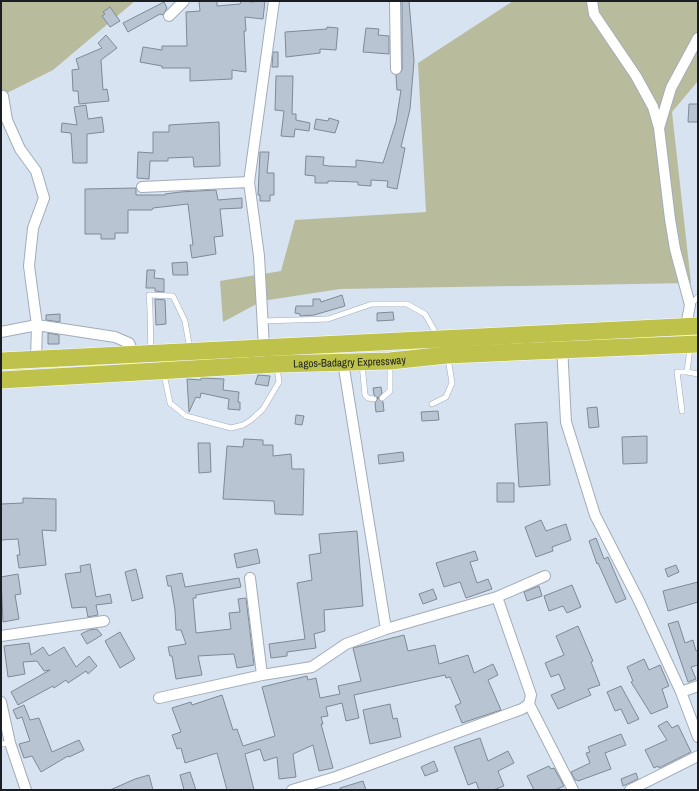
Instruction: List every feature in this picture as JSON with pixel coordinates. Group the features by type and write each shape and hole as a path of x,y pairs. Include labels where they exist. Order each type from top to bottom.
{"highway":[{"name":"Lagos-Badagry Expressway","path":"1,361 151,352 264,348 692,326"},
{"name":"Lagos-Badagry Expressway","path":"1,380 277,364 390,361 447,355 694,344"}],"street":[{"path":"170,16 184,1"},
{"path":"264,348 259,256 249,182 274,1"},
{"path":"395,1 396,69"},
{"path":"592,1 594,14 636,76 653,107 659,128 675,249 690,305 692,326"},
{"path":"659,128 670,88 698,38"},
{"path":"3,96 7,120 20,149 36,171 44,198 32,228 29,266 37,325 36,360"},
{"path":"142,186 249,182"},
{"path":"1,332 37,325 115,337 129,343 134,354"},
{"path":"561,332 566,422 595,515 639,601 681,692 698,737"},
{"path":"343,362 386,629"},
{"path":"159,698 262,675 312,667 346,644 386,629 497,597 545,576"},
{"path":"250,578 262,675"},
{"path":"292,790 336,777 522,709 528,704 531,695 497,597"},
{"path":"1,636 104,621"},
{"path":"681,692 698,686"},
{"path":"1,702 6,744 26,790"},
{"path":"528,704 559,760 573,790"},
{"path":"630,790 698,756"}],"lane":[{"path":"151,352 149,322 151,314 149,295 173,296 185,321 190,351"},
{"path":"690,305 698,297"},
{"path":"262,321 328,319 372,304 407,304 425,314 439,338"},
{"path":"686,372 694,344"},
{"path":"432,404 446,397 452,383 447,355"},
{"path":"361,361 365,395 368,398 374,399"},
{"path":"382,398 390,391 390,361"},
{"path":"163,370 170,403 186,416 231,428 243,425 263,409 279,382 277,364"},
{"path":"682,411 677,372 698,374"}],"green space":[{"path":"1,1 135,1 53,70 1,96"},
{"path":"513,1 698,1 698,81 672,112 691,283 340,289 262,301 223,322 220,281 281,271 295,220 426,212 418,63"}],"building":[{"path":"199,1 217,1 217,6 240,4 241,1 265,1 263,19 245,17 246,31 244,31 246,72 232,70 232,79 190,81 190,68 162,68 162,66 140,62 143,47 162,50 162,46 187,46 186,12 200,11"},
{"path":"402,1 409,1 414,61 410,109 401,147 405,148 397,189 387,187 388,181 371,180 371,186 358,185 358,182 328,181 328,183 315,183 315,176 305,175 306,156 324,157 323,165 329,166 356,167 356,160 383,163 396,122 401,90 397,90 396,75 401,72 402,69"},
{"path":"164,2 167,8 163,15 160,14 128,32 123,23"},
{"path":"110,7 120,21 110,27 102,16 105,14 103,12"},
{"path":"327,27 338,28 336,50 320,49 320,53 286,57 285,32 327,29"},
{"path":"366,28 379,29 378,35 389,36 389,54 363,52"},
{"path":"106,35 117,48 101,60 103,90 107,89 109,101 79,104 78,91 73,91 72,70 79,69 76,59 102,48 98,43"},
{"path":"273,52 278,52 278,67 272,67"},
{"path":"276,76 293,76 292,114 296,114 296,120 310,123 309,131 295,129 294,137 281,136 284,111 275,110"},
{"path":"689,104 698,104 698,122 688,122"},
{"path":"86,105 88,119 102,117 104,132 87,134 87,163 73,163 71,133 61,132 62,123 77,125 74,107"},
{"path":"329,118 339,121 335,133 314,129 316,119 328,121"},
{"path":"219,122 220,166 194,167 193,157 168,158 168,161 150,161 149,179 137,178 138,152 153,153 153,132 169,132 169,125"},
{"path":"260,152 269,152 267,173 274,173 274,195 270,195 270,201 260,201 260,195 258,195"},
{"path":"136,188 136,195 165,195 180,192 216,190 218,200 242,198 242,208 220,209 223,236 214,237 216,254 192,258 190,245 193,245 188,204 153,208 152,210 128,210 128,233 115,233 115,239 101,239 101,234 85,234 85,189"},
{"path":"187,262 188,275 173,275 172,263"},
{"path":"147,270 155,270 154,278 164,279 164,292 155,291 155,288 146,288"},
{"path":"342,295 345,306 314,315 300,316 300,314 295,313 296,306 313,306 313,299 320,299 321,302"},
{"path":"155,299 165,300 166,324 156,325"},
{"path":"393,312 394,320 377,321 377,313"},
{"path":"60,314 60,322 46,320 46,315"},
{"path":"48,333 59,335 59,344 48,344"},
{"path":"258,375 270,376 268,386 255,384"},
{"path":"201,378 224,379 223,390 239,392 238,402 240,402 240,410 228,409 229,399 201,393 200,398 196,397 189,412 187,379 201,380"},
{"path":"381,387 382,393 378,398 374,395 373,388"},
{"path":"378,398 383,402 384,411 376,412 375,403"},
{"path":"597,407 599,427 589,428 587,408"},
{"path":"438,411 439,420 422,421 421,412"},
{"path":"296,415 304,416 302,425 295,424"},
{"path":"547,422 550,485 519,487 515,424"},
{"path":"647,436 647,463 623,464 622,437"},
{"path":"244,439 263,440 263,445 273,445 273,456 291,454 292,469 304,469 303,515 275,514 274,501 223,499 227,446 243,447"},
{"path":"198,443 210,443 211,472 199,473"},
{"path":"403,452 404,461 379,464 378,455"},
{"path":"497,483 514,483 514,502 497,502"},
{"path":"23,498 56,499 56,531 42,530 46,565 19,568 17,555 20,555 18,539 1,540 1,504 23,503"},
{"path":"541,520 546,531 566,524 571,540 552,547 553,551 536,557 525,527"},
{"path":"357,531 363,606 324,610 325,631 314,634 316,648 287,652 287,656 271,658 269,644 305,639 297,583 312,580 309,555 321,553 319,534"},
{"path":"596,538 604,559 608,557 626,599 616,603 598,563 597,564 589,541"},
{"path":"257,549 260,563 237,568 234,554"},
{"path":"475,551 478,560 470,562 477,583 488,579 492,589 466,598 460,582 444,587 436,563"},
{"path":"90,564 96,597 110,594 112,603 96,605 98,615 88,617 86,607 72,608 65,574 81,572 80,566"},
{"path":"676,565 679,572 668,577 665,569"},
{"path":"136,569 143,598 132,601 125,572"},
{"path":"182,573 185,587 239,578 241,587 196,595 196,598 193,598 196,633 231,629 229,613 240,612 238,599 246,598 254,665 237,668 234,654 198,656 202,675 176,679 172,656 170,656 168,647 186,644 181,630 176,630 175,610 171,586 168,586 166,576"},
{"path":"18,574 21,594 15,595 19,619 3,622 1,577"},
{"path":"698,582 698,602 668,611 663,591"},
{"path":"572,585 581,607 567,613 563,606 549,611 544,596"},
{"path":"539,586 542,596 527,601 524,592"},
{"path":"433,589 437,599 423,604 419,594"},
{"path":"678,621 685,643 693,640 696,651 698,650 698,665 691,667 696,679 688,682 668,624"},
{"path":"578,626 593,661 591,662 600,685 588,689 591,695 558,709 551,695 565,689 559,674 551,677 545,663 564,655 556,636"},
{"path":"97,629 102,635 87,644 81,634 89,630"},
{"path":"120,632 135,659 120,668 105,641"},
{"path":"404,635 408,651 435,645 439,664 468,655 474,673 493,664 498,675 488,680 501,710 462,723 455,706 461,703 450,677 446,678 445,675 354,695 359,718 346,721 342,703 326,707 328,716 321,717 323,724 321,724 333,768 319,771 313,745 293,754 296,777 279,779 277,757 264,761 260,749 245,754 254,790 227,790 217,753 185,763 181,748 177,749 172,735 181,732 172,708 191,702 192,705 222,695 233,730 237,729 243,746 275,736 262,687 307,676 308,680 316,678 320,698 340,694 338,686 361,681 353,648"},
{"path":"29,643 31,655 43,647 49,656 64,647 76,667 89,656 97,666 88,674 86,671 68,683 66,680 54,688 53,686 18,705 11,692 50,670 44,671 37,661 23,662 25,674 8,677 4,646"},
{"path":"644,659 649,670 660,665 669,686 662,689 668,707 651,714 631,682 633,681 627,667"},
{"path":"621,686 639,719 628,724 621,709 615,711 607,692"},
{"path":"390,704 393,719 397,718 401,737 370,744 363,710"},
{"path":"24,705 30,720 39,718 52,752 79,740 84,750 69,757 68,756 41,772 32,756 24,758 19,744 30,741 22,717 17,719 13,710"},
{"path":"667,721 672,728 678,725 691,752 659,768 658,766 654,768 645,750 667,740 658,726"},
{"path":"621,734 626,745 605,753 611,769 578,781 575,780 571,772 590,763 586,753 590,752 588,747"},
{"path":"480,738 488,761 508,751 514,763 498,771 504,786 493,790 479,790 476,782 468,785 454,747"},
{"path":"434,761 438,771 425,776 421,767"},
{"path":"549,766 551,769 554,768 564,786 555,790 534,790 527,776"},
{"path":"190,772 196,790 184,790 180,775"},
{"path":"636,773 638,779 623,786 621,779"},
{"path":"149,775 153,790 110,790 135,779"},
{"path":"363,781 366,790 340,790 340,788"}]}
